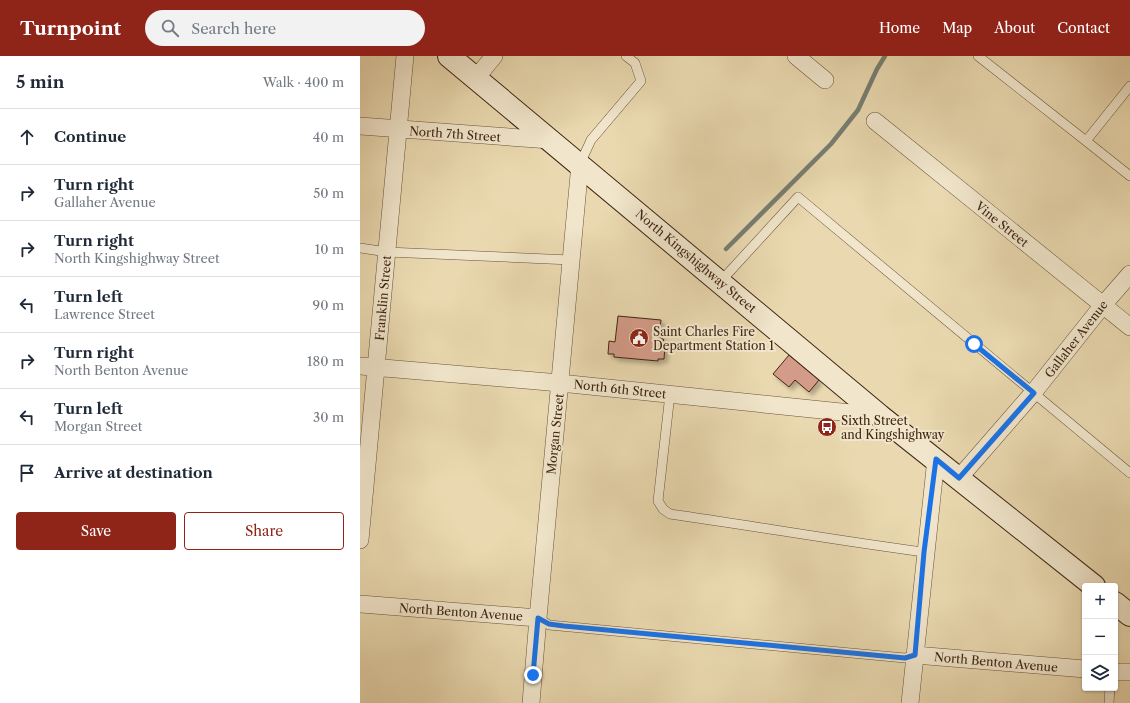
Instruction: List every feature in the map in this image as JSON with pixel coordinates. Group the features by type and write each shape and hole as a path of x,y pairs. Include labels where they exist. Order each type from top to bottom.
{"main road":[{"name":"North Kingshighway Street","path":"449,56 721,281 880,416 1090,583"},
{"path":"1118,605 1130,615"}],"street":[{"name":"Franklin Street","path":"360,540 368,366 387,252 405,56"},
{"path":"476,78 494,56"},
{"path":"796,56 825,80"},
{"name":"Vine Street","path":"875,121 1130,327"},
{"name":"North 7th Street","path":"360,126 550,140"},
{"name":"Morgan Street","path":"531,703 580,164"},
{"name":"Gallaher Avenue","path":"959,478 1034,393 1103,305 1130,274"},
{"name":"North 6th Street","path":"368,366 560,383 880,416"},
{"path":"910,703 924,552 936,459"},
{"name":"North Benton Avenue","path":"360,604 538,618"},
{"name":"North Benton Avenue","path":"915,655 1082,669"},
{"path":"1118,672 1130,672"}],"lane":[{"path":"580,164 591,140 641,81 635,63 626,56"},
{"path":"978,56 1130,176"},
{"path":"1086,141 1130,86"},
{"path":"721,281 798,197 1130,473"},
{"path":"360,248 387,252 571,260"},
{"path":"670,394 658,501 663,510 670,514 746,524 832,540 924,552"},
{"name":"North Benton Avenue","path":"538,618 549,624 556,625 905,658 915,655"},
{"path":"1109,703 1110,691"}],"building":[{"name":"Saint Charles Fire Department Station 1","path":"618,316 661,320 659,336 664,340 659,345 665,346 664,359 658,359 658,361 614,357 614,354 608,354 609,341 615,342"},
{"path":"789,355 819,380 809,392 795,380 789,387 773,374"}],"waterway":[{"path":"726,249 831,144 858,110 877,69 885,56"}],"place":[{"name":"Saint Charles Fire Department Station 1","path":"639,338"},
{"name":"Sixth Street and Kingshighway","path":"827,427"}],"route":[{"path":"533,675 538,618 549,624 564,626 905,658 915,655 924,552 936,459 959,478 1034,393 974,344"}]}
